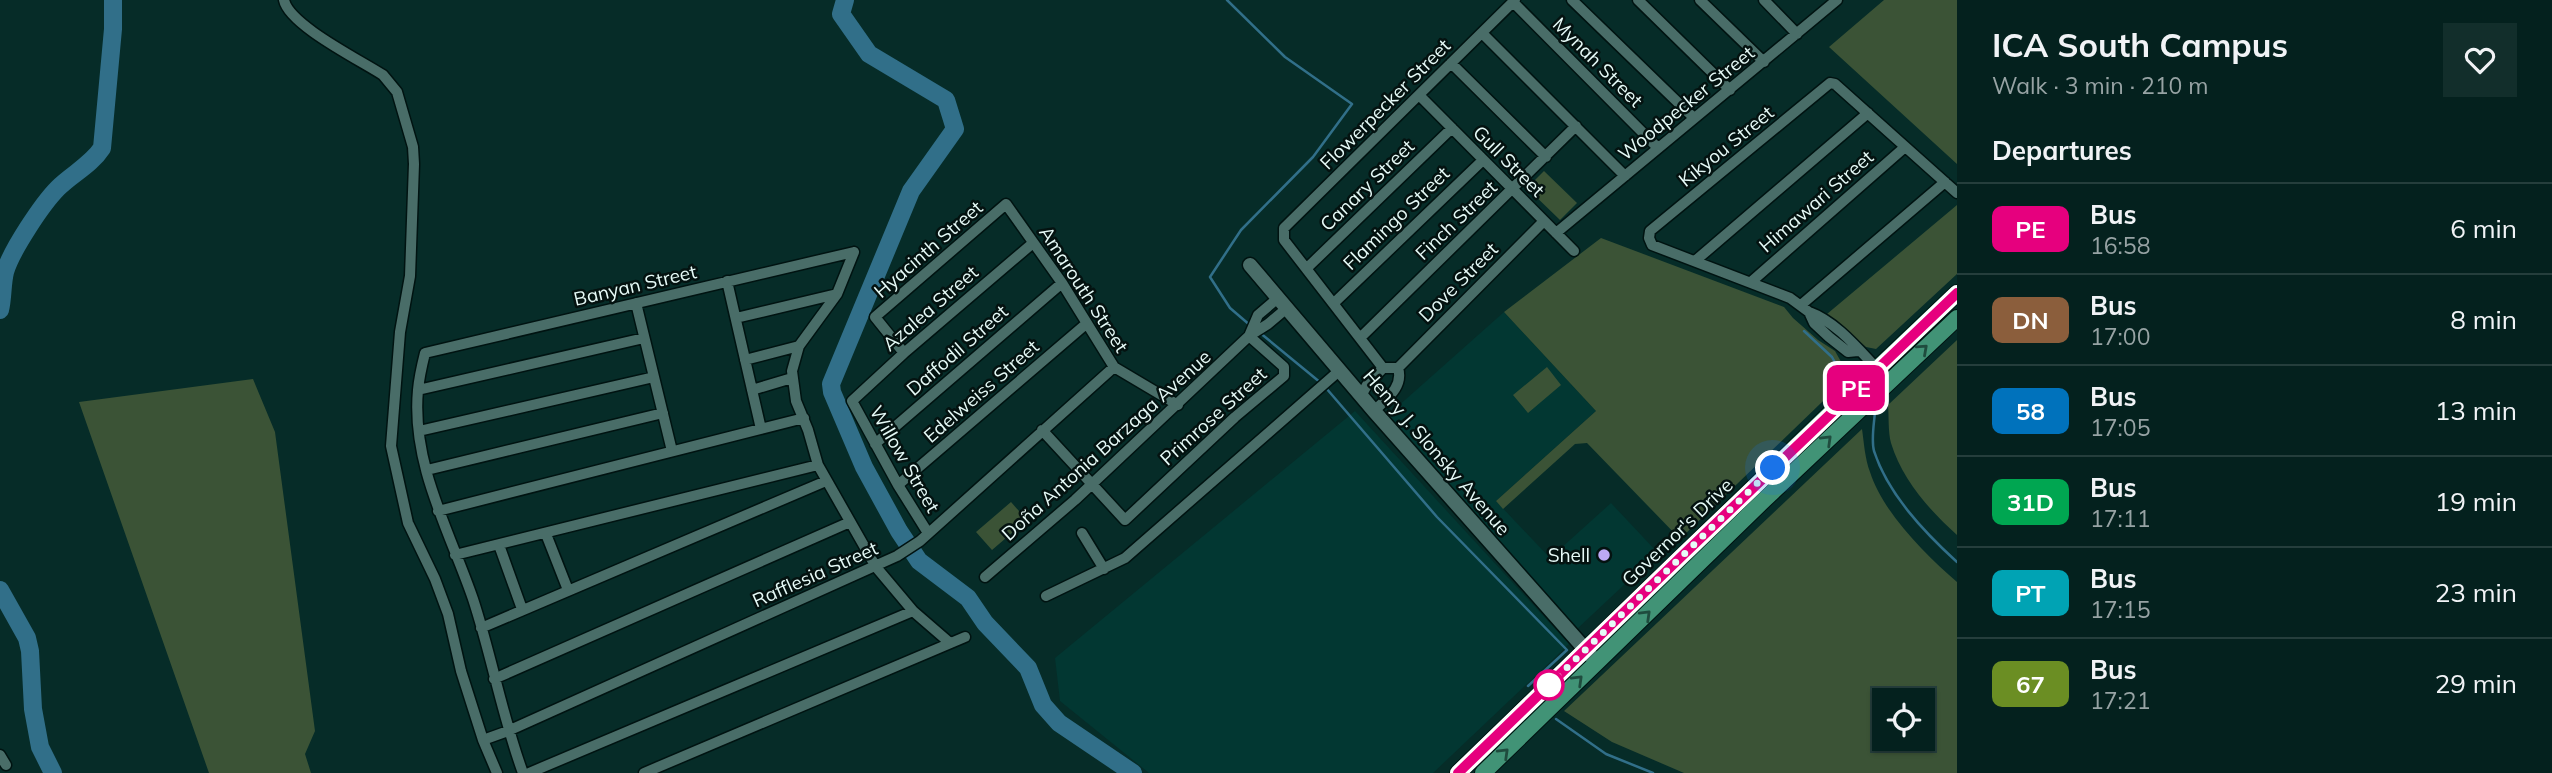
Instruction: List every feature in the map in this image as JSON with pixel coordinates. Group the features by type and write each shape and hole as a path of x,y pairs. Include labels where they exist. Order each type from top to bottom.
{"main road":[{"name":"Governor's Drive","path":"1483,773 1597,663 1882,375 1957,293"},
{"name":"Governor's Drive","path":"1458,773 1882,375 1957,318"}],"street":[{"path":"284,0 285,6 298,23 391,82 397,92 413,147 410,276 400,332 391,446 408,523 435,579 448,614 461,671 483,740 497,773"},
{"path":"1572,0 1694,118"},
{"path":"1638,0 1730,90"},
{"path":"1700,0 1764,62"},
{"path":"1763,0 1797,34"},
{"name":"Woodpecker Street","path":"1556,233 1837,0"},
{"name":"Flowerpecker Street","path":"1307,268 1284,240 1284,228 1514,1"},
{"name":"Mynah Street","path":"1514,1 1658,148"},
{"path":"1482,33 1625,176"},
{"path":"1451,63 1546,157"},
{"name":"Kikyou Street","path":"1695,261 1652,245 1650,231 1830,83 1835,84 1868,113"},
{"name":"Gull Street","path":"1419,95 1574,251"},
{"path":"1882,375 1855,345 1822,316 1751,282 1695,261 1868,113 1957,193"},
{"name":"Finch Street","path":"1360,338 1576,126"},
{"name":"Canary Street","path":"1307,268 1452,128"},
{"name":"Himawari Street","path":"1751,282 1905,147"},
{"name":"Flamingo Street","path":"1334,303 1483,160"},
{"path":"1805,309 1945,182"},
{"name":"Amarouth Street","path":"1006,204 1062,282 1114,367 1178,405"},
{"name":"Hyacinth Street","path":"904,353 875,317 1006,204"},
{"name":"Dove Street","path":"1374,411 1400,380 1398,368 1544,221"},
{"name":"Azalea Street","path":"852,401 1033,243"},
{"name":"Banyan Street","path":"418,390 425,353 854,252 837,294"},
{"name":"Henry J. Slonsky Avenue","path":"1250,265 1374,411 1597,663"},
{"path":"1307,268 1384,368"},
{"path":"727,281 761,429"},
{"name":"Daffodil Street","path":"875,444 1062,282"},
{"path":"736,318 837,294"},
{"path":"837,294 799,346 792,378 796,401 818,465 876,567 912,611 950,643"},
{"path":"636,303 672,451"},
{"name":"Doña Antonia Barzaga Avenue","path":"985,577 1075,500 1248,336 1268,324 1282,303"},
{"name":"Edelweiss Street","path":"898,485 1086,324"},
{"name":"Primrose Street","path":"1090,484 1125,520 1235,417 1284,376 1284,367 1248,336"},
{"path":"523,773 508,731 481,628 438,511 419,431 418,390 644,338"},
{"path":"745,360 799,346"},
{"name":"Rafflesia Street","path":"483,740 897,556 924,537 1114,367"},
{"path":"1361,396 1367,385 1384,368 1398,368"},
{"path":"1046,596 1129,554 1339,370"},
{"path":"419,431 654,377"},
{"path":"752,390 792,378"},
{"name":"Willow Street","path":"852,401 924,537"},
{"path":"427,470 663,413"},
{"path":"438,511 804,418"},
{"path":"1042,430 1090,484"},
{"path":"456,555 818,465"},
{"path":"481,628 826,481"},
{"path":"494,679 850,522"},
{"path":"1082,533 1104,569"},
{"path":"546,534 568,590"},
{"path":"499,545 522,609"},
{"path":"529,773 912,611"},
{"path":"644,773 965,637"}],"shaded area":[{"path":"1504,312 1596,411 1496,501 1550,558 1611,503 1658,553 1577,629 1387,416"},
{"path":"1355,411 1569,644 1433,773 1149,773 1060,701 1055,658"}],"green space":[{"path":"1884,0 1957,0 1957,164 1829,47"},
{"path":"1544,171 1577,203 1560,220 1527,188"},
{"path":"1957,205 1957,274 1876,349 1866,347 1827,314"},
{"path":"1601,238 1784,307 1818,340 1835,351 1849,376 1680,539 1587,443 1575,444 1503,509 1496,501 1596,411 1504,312"},
{"path":"1957,340 1957,535 1936,515 1902,469 1890,439 1888,405"},
{"path":"1547,367 1561,385 1528,413 1513,395"},
{"path":"253,379 275,432 315,731 305,754 311,773 209,773 79,402"},
{"path":"1862,429 1868,467 1885,503 1919,546 1957,582 1957,773 1684,773 1612,742 1564,711"},
{"path":"1011,502 1027,520 992,550 976,532"}],"waterway":[{"path":"0,310 5,272 28,228 58,188 102,148 113,29 113,0"},
{"path":"845,0 841,14 869,54 946,100 955,129 911,191 831,384 832,392 864,467 899,531 919,561 968,598 985,623 1028,668 1043,705 1059,723 1133,773"},
{"path":"1227,0 1285,57 1352,104 1313,157 1241,230 1210,277 1230,308 1251,326"},
{"path":"1804,331 1832,357 1844,379"},
{"path":"1259,332 1321,383"},
{"path":"1326,388 1437,517 1567,650 1528,686"},
{"path":"1875,412 1873,447 1888,482 1920,525 1957,562"},
{"path":"0,590 27,638 33,709 40,747 53,773"},
{"path":"1556,719 1606,754 1653,773"}],"bus line":[{"name":"PE","path":"1458,773 1957,293"}],"place":[{"name":"Shell","path":"1604,555"}],"route":[{"path":"1549,685 1773,468"}]}
